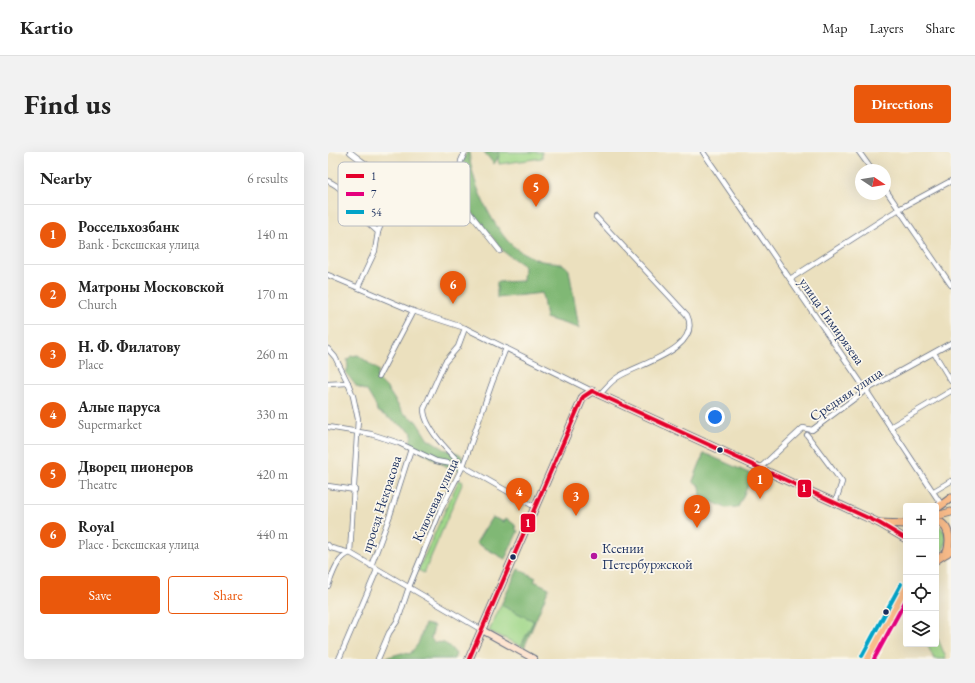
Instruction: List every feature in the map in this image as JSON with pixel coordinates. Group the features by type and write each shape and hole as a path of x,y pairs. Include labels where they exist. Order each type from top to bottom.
{"main road":[{"path":"469,659 583,397 592,391 879,523 903,537"},
{"path":"939,505 951,498"},
{"path":"939,515 951,512"},
{"path":"939,521 943,523 948,529 951,536 950,549 939,558"},
{"path":"879,523 903,524"},
{"path":"867,659 903,593"},
{"path":"482,630 534,659"}],"street":[{"path":"350,152 361,162"},
{"path":"461,162 465,152"},
{"name":"улица Тимирязева","path":"702,152 934,491 937,503"},
{"path":"859,152 868,164"},
{"path":"328,181 338,186"},
{"path":"790,279 899,209 951,181"},
{"path":"891,198 951,285"},
{"path":"470,213 500,251"},
{"path":"596,217 687,316 690,322 688,334 678,346 618,377 600,394"},
{"path":"372,226 378,232"},
{"path":"358,287 375,251 380,226"},
{"path":"328,275 413,311 465,328 592,391"},
{"path":"379,376 413,311"},
{"path":"465,328 458,347 445,362 424,409 424,415 437,438 463,466 535,507"},
{"name":"Средняя улица","path":"760,468 802,428 812,430 866,390 951,343"},
{"name":"Ключевая улица","path":"378,659 389,633 398,620 409,587 441,509 463,466 506,348"},
{"path":"329,350 348,383 353,396 358,419 355,490 350,553"},
{"path":"934,353 951,381"},
{"path":"328,384 348,383"},
{"path":"890,428 951,390"},
{"path":"328,427 371,434 411,449 436,461 463,466"},
{"path":"807,435 842,482 835,503"},
{"name":"проезд Некрасова","path":"372,566 411,449"},
{"path":"934,491 951,481"},
{"path":"328,486 355,490"},
{"path":"328,545 331,548 350,553 482,630"},
{"path":"328,586 339,561 343,556 350,553"},
{"name":"проезд Некрасова","path":"339,659 377,570"}],"green space":[{"path":"467,152 469,152 473,175 482,198 493,220 506,239 516,248 540,261 562,264 569,270 579,328 546,318 542,293 497,298 497,282 523,281 524,266 504,252 470,210 470,162 463,162"},
{"path":"484,152 499,152 499,156 494,164"},
{"path":"497,152 542,152 542,158 499,164"},
{"path":"358,355 379,371 377,376 378,379 387,388 403,413 416,421 428,440 444,449 460,454 463,459 459,470 446,466 414,447 410,444 412,433 409,430 377,411 376,406 367,391 357,387 346,373 348,367 347,360 351,356"},
{"path":"704,453 753,475 738,507 726,508 701,497 700,486 693,481"},
{"path":"459,480 463,482 424,573 418,570"},
{"path":"492,517 504,522 506,518 515,525 516,530 518,531 505,559 476,543"},
{"path":"939,526 943,531 946,540 946,544 939,553"},
{"path":"518,569 536,578 534,581 549,588 524,648 521,646 534,621 501,605"},
{"path":"501,605 534,620 521,646 489,631"},
{"path":"425,624 434,626 431,639 435,643 442,642 449,647 456,654 454,659 387,659 388,657 402,653 410,654 418,644"},
{"path":"939,641 946,658 934,659 928,647 939,647"}],"transit line":[{"name":"1","path":"592,391 879,523 903,537"},
{"name":"1","path":"469,659 583,397 592,391"},
{"name":"54","path":"862,656 901,584"},
{"name":"7","path":"874,659 903,606"}],"place":[{"name":"Дворец пионеров","path":"536,207"},
{"name":"Royal","path":"453,304"},
{"name":"Россельхозбанк","path":"760,499"},
{"name":"Алые паруса","path":"519,511"},
{"name":"Н. Ф. Филатову","path":"576,516"},
{"name":"Матроны Московской","path":"697,528"},
{"name":"Ксении Петербуржской","path":"594,556"}]}
